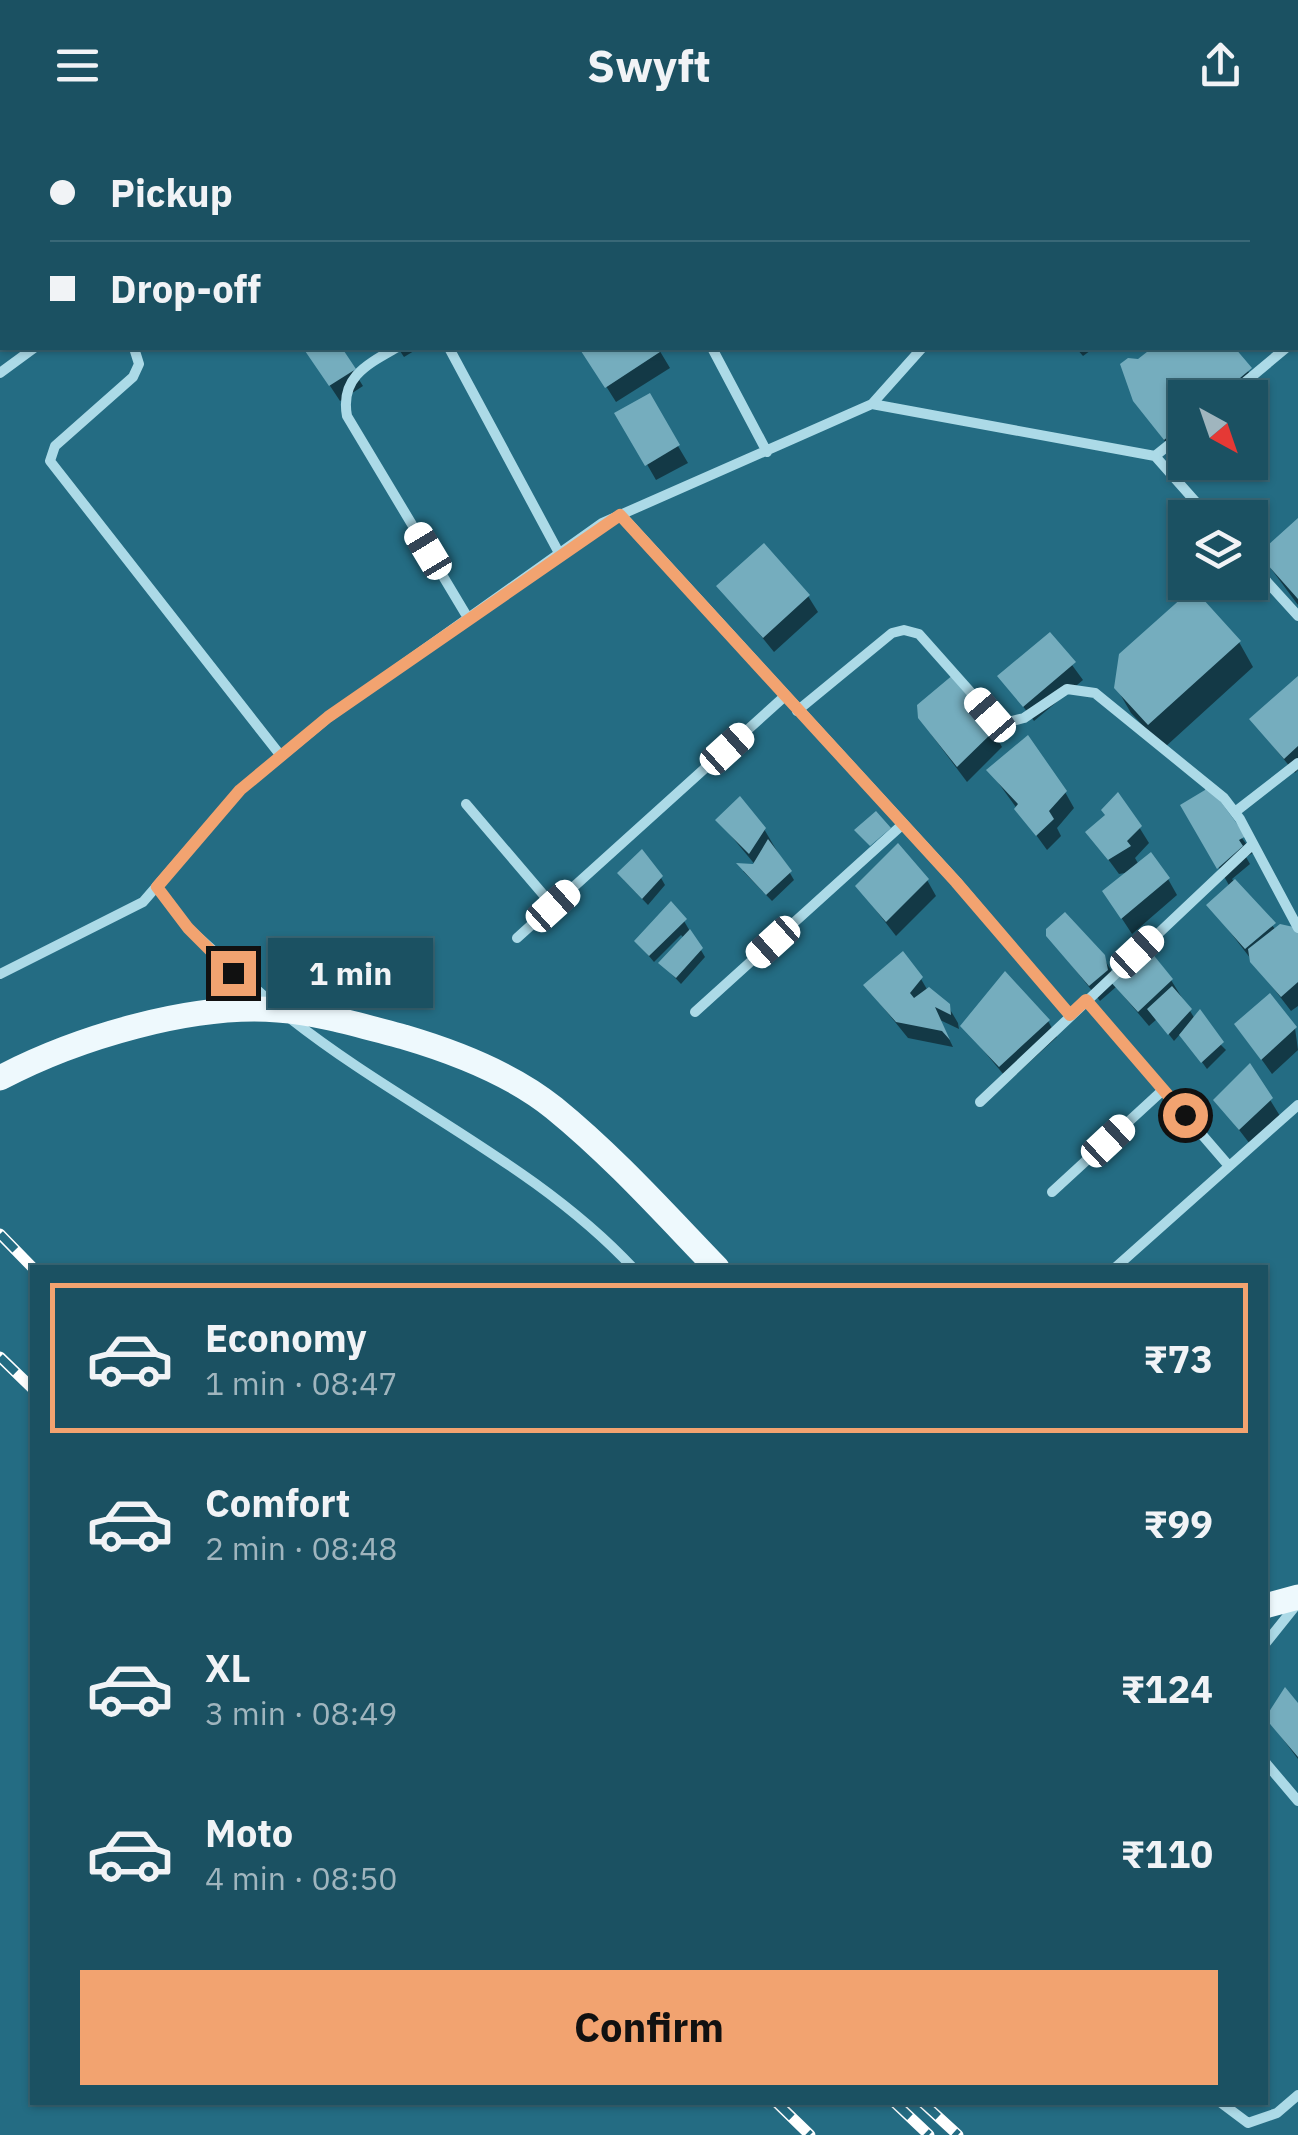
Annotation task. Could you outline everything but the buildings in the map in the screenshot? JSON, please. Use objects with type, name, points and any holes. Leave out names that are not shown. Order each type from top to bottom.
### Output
[{"type":"main road","points":[[0,1078],[104,1036],[185,1017],[274,1009],[326,1016],[444,1049],[552,1106],[628,1175],[713,1265]]},
{"type":"main road","points":[[1268,1605],[1298,1600]]},
{"type":"street","points":[[0,373],[31,350]]},
{"type":"street","points":[[135,350],[139,364],[133,378],[55,446],[50,462],[281,756]]},
{"type":"street","points":[[393,350],[352,378],[343,396],[347,416],[468,618]]},
{"type":"street","points":[[450,350],[560,553]]},
{"type":"street","points":[[713,350],[767,452]]},
{"type":"street","points":[[0,974],[110,923],[143,902],[240,790],[560,553],[620,515],[872,404],[908,357],[919,350]]},
{"type":"street","points":[[1248,380],[1284,350]]},
{"type":"street","points":[[872,404],[1156,456],[1194,500]]},
{"type":"street","points":[[1156,456],[1168,446]]},
{"type":"street","points":[[620,515],[903,824],[1070,1015]]},
{"type":"street","points":[[1268,582],[1298,616]]},
{"type":"street","points":[[797,710],[892,633],[904,630],[918,634],[990,715],[1004,723],[1024,718],[1067,690],[1095,693],[1201,775],[1235,812],[1298,928]]},
{"type":"street","points":[[518,938],[785,696]]},
{"type":"street","points":[[1235,812],[1298,762]]},
{"type":"street","points":[[466,804],[553,906]]},
{"type":"street","points":[[695,1012],[903,824]]},
{"type":"street","points":[[980,1102],[1254,844]]},
{"type":"street","points":[[157,887],[188,928],[233,973],[350,1065],[431,1114],[578,1218],[630,1265]]},
{"type":"street","points":[[1086,1000],[1229,1166]]},
{"type":"street","points":[[1052,1192],[1163,1090]]},
{"type":"street","points":[[1118,1265],[1298,1105]]},
{"type":"street","points":[[1268,1640],[1298,1600]]},
{"type":"street","points":[[1268,1766],[1298,1801]]},
{"type":"street","points":[[1224,2105],[1248,2123],[1277,2113],[1298,2095]]},
{"type":"railway","points":[[0,1234],[30,1265]]},
{"type":"railway","points":[[0,1357],[30,1386]]},
{"type":"railway","points":[[779,2105],[810,2135]]},
{"type":"railway","points":[[897,2105],[929,2135]]},
{"type":"railway","points":[[925,2105],[958,2135]]},
{"type":"route","points":[[233,973],[188,928],[157,887],[240,790],[328,717],[620,515],[956,882],[1070,1015],[1086,1000],[1185,1115]]}]
